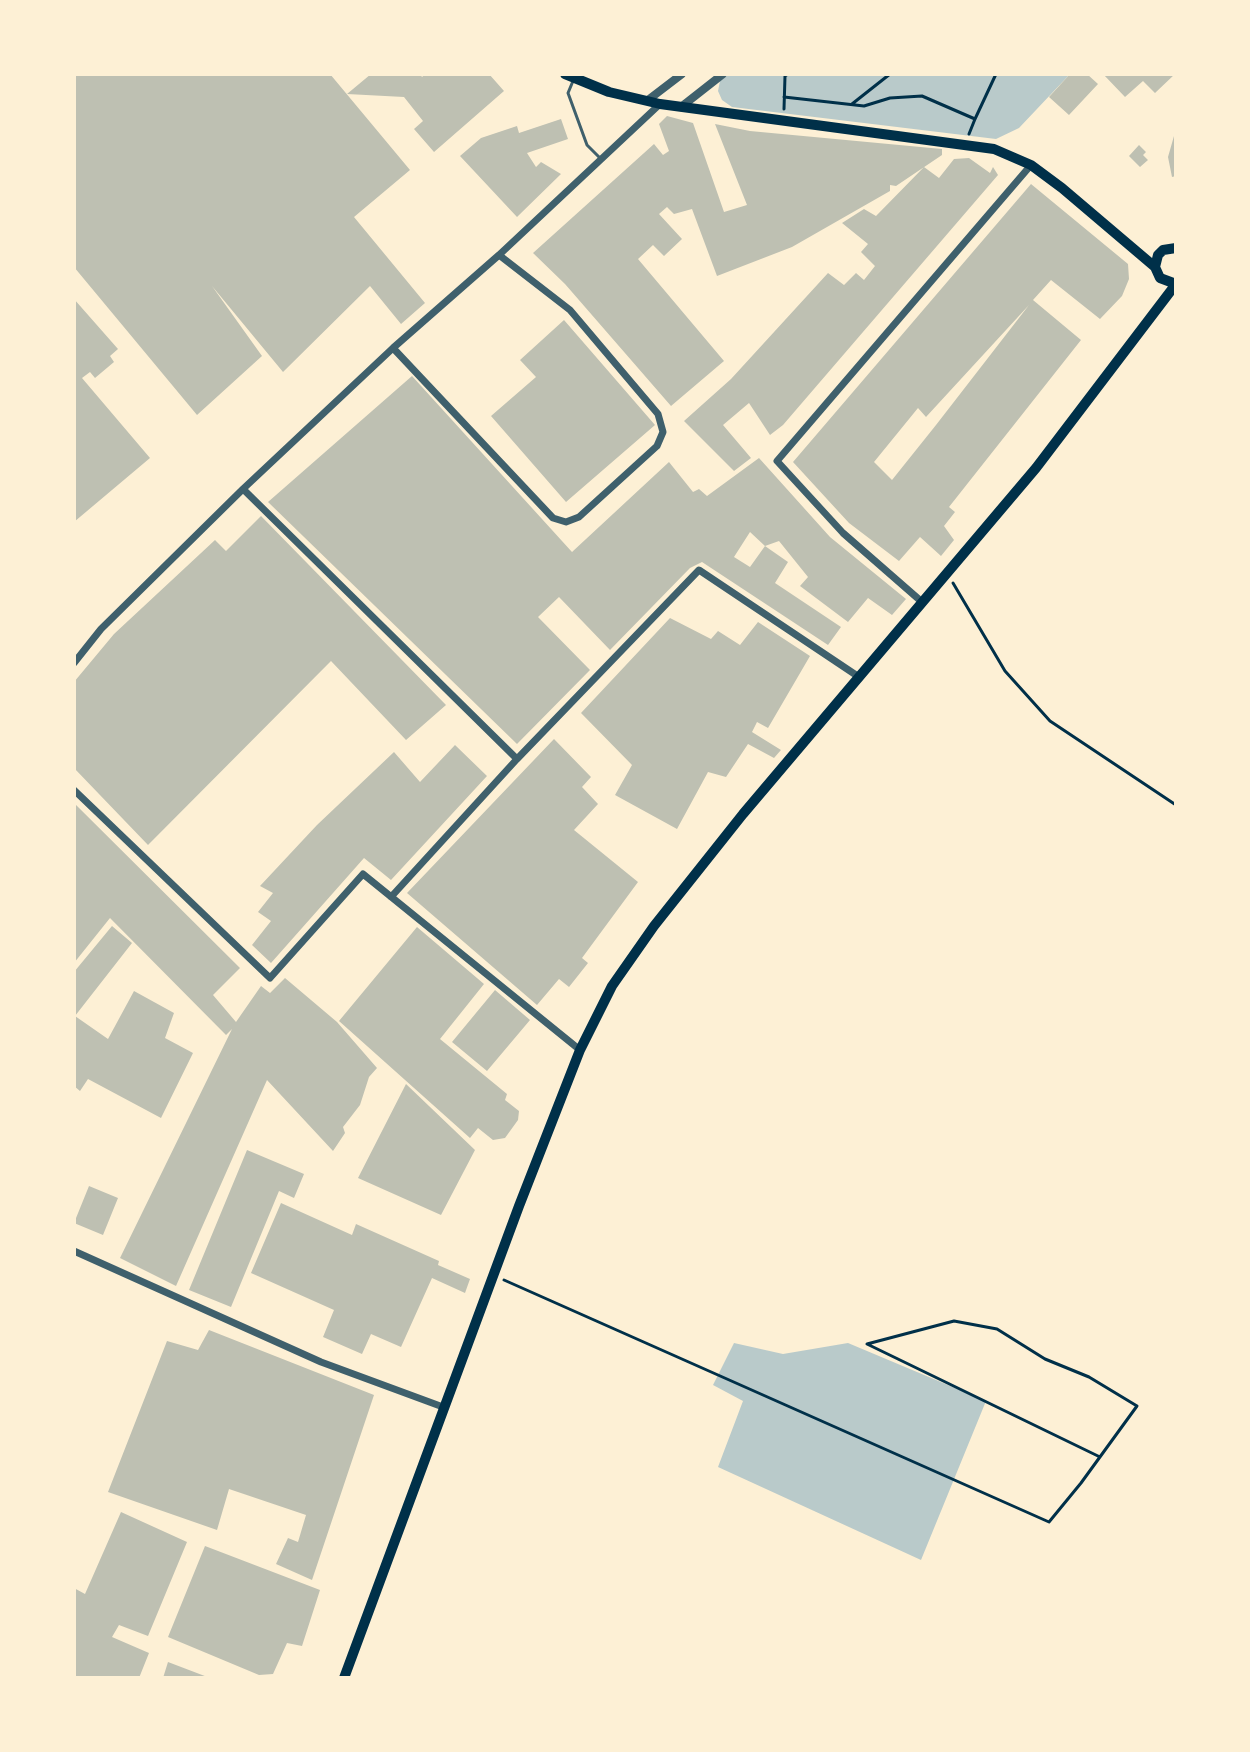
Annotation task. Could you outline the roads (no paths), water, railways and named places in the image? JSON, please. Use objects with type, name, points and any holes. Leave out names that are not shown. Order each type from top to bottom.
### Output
[{"type":"main road","points":[[344,1678],[443,1407],[580,1050],[612,986],[654,926],[743,814],[1036,468],[1176,284],[1160,278],[1155,267],[1031,165],[994,149],[660,104],[609,92],[570,76]]},
{"type":"main road","points":[[1155,267],[1163,250],[1176,248]]},
{"type":"street","points":[[648,100],[682,74]]},
{"type":"street","points":[[681,107],[723,74]]},
{"type":"street","points":[[74,663],[101,629],[243,489],[660,104]]},
{"type":"street","points":[[922,602],[843,533],[777,461],[1031,165]]},
{"type":"street","points":[[393,348],[553,518],[566,522],[579,517],[657,446],[663,432],[658,414],[570,310],[499,255]]},
{"type":"street","points":[[243,489],[517,759]]},
{"type":"street","points":[[391,897],[517,759],[699,570],[859,677]]},
{"type":"street","points":[[74,790],[270,978],[363,874],[580,1050]]},
{"type":"street","points":[[74,1251],[321,1362],[443,1407]]},
{"type":"lane","points":[[570,76],[568,93],[587,145],[601,159]]}]
